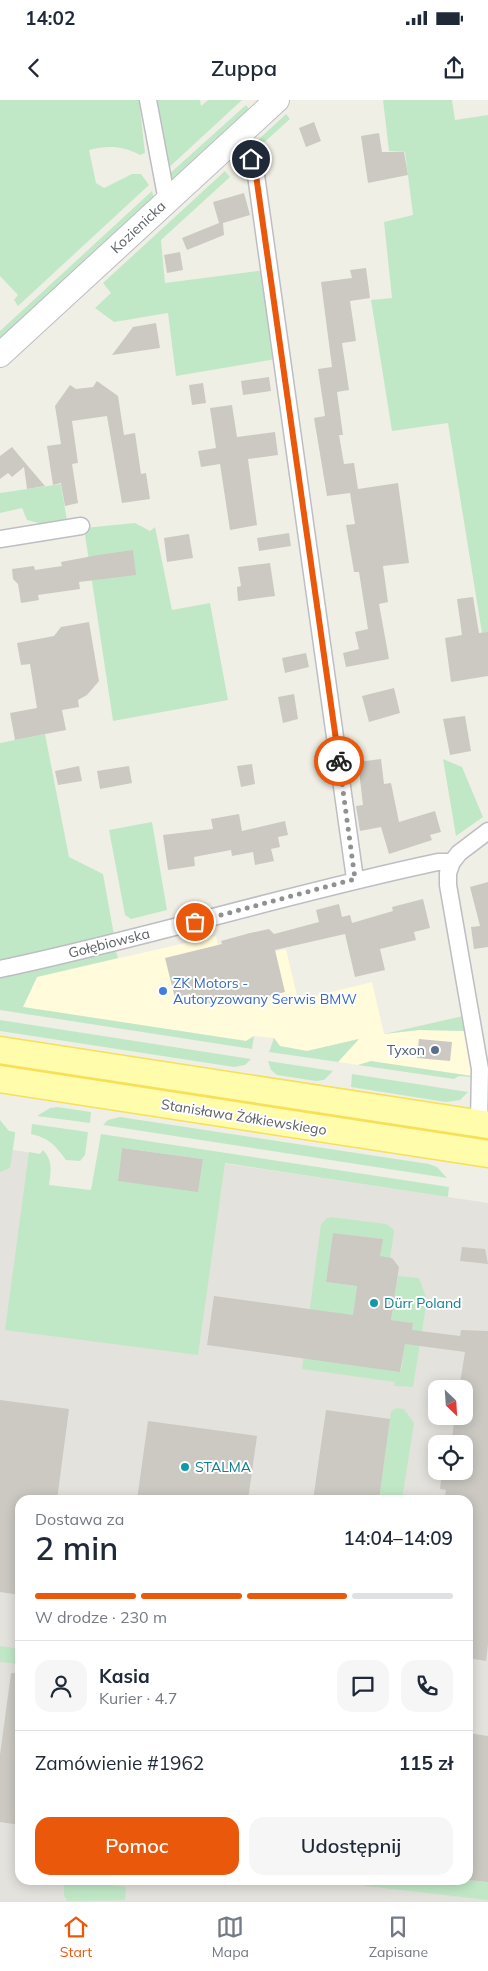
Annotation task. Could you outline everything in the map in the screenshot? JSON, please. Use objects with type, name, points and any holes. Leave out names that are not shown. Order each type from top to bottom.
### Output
[{"type":"main road","name":"Kozienicka","points":[[0,355],[277,100]]},
{"type":"main road","name":"Stanisława Żółkiewskiego","points":[[0,1050],[484,1124]]},
{"type":"main road","name":"Stanisława Żółkiewskiego","points":[[0,1079],[488,1154]]},
{"type":"street","points":[[148,100],[167,201]]},
{"type":"street","points":[[236,137],[255,168],[355,879]]},
{"type":"street","points":[[0,539],[81,526]]},
{"type":"street","points":[[484,1124],[480,1068],[448,885],[448,873],[452,862],[459,853],[488,831]]},
{"type":"street","name":"Gołębiowska","points":[[0,970],[230,914],[355,879],[438,862],[452,862]]},
{"type":"shaded area","name":"ZK Motors - Autoryzowany Serwis BMW","points":[[216,936],[222,963],[286,949],[298,1000],[372,982],[384,1034],[419,1030],[466,1031],[472,1076],[377,1062],[358,1065],[338,1062],[358,1039],[307,1051],[280,1046],[274,1038],[254,1036],[246,1041],[23,1007],[37,977]]},
{"type":"shaded area","points":[[0,1148],[40,1154],[34,1192],[115,1203],[122,1148],[488,1203],[488,1901],[0,1901]]},
{"type":"green space","points":[[0,100],[139,100],[145,153],[140,155],[115,147],[89,150],[96,183],[104,188],[132,174],[141,174],[149,185],[18,306],[14,300],[18,295],[0,276]]},
{"type":"green space","points":[[153,100],[200,100],[201,106],[208,100],[242,100],[164,172]]},
{"type":"green space","points":[[383,100],[452,100],[455,120],[488,115],[488,632],[482,633],[448,423],[392,431],[371,300],[392,298],[384,222],[413,215],[405,152],[389,151]]},
{"type":"green space","points":[[246,105],[250,110],[169,183],[167,176]]},
{"type":"green space","points":[[286,114],[290,119],[258,148],[258,158],[256,160],[257,141]]},
{"type":"green space","points":[[225,171],[230,177],[161,240],[165,283],[265,270],[276,359],[176,376],[168,313],[114,322],[95,308],[111,293],[103,283]]},
{"type":"green space","points":[[152,191],[154,198],[0,339],[0,331]]},
{"type":"green space","points":[[61,484],[67,521],[43,524],[27,520],[22,508],[0,513],[0,493]]},
{"type":"green space","points":[[135,523],[150,531],[155,527],[172,610],[210,603],[228,700],[113,721],[84,528]]},
{"type":"green space","points":[[45,734],[69,857],[103,874],[114,935],[0,961],[0,743]]},
{"type":"green space","points":[[443,759],[462,767],[483,817],[456,836]]},
{"type":"green space","points":[[152,822],[167,910],[131,919],[125,915],[109,830]]},
{"type":"green space","points":[[115,948],[118,958],[37,977],[23,1007],[246,1041],[254,1036],[252,1049],[0,1010],[0,975]]},
{"type":"green space","points":[[463,1016],[466,1031],[419,1030],[384,1034]]},
{"type":"green space","points":[[0,1020],[251,1059],[245,1065],[234,1067],[0,1031]]},
{"type":"green space","points":[[274,1038],[280,1046],[307,1051],[359,1039],[338,1062],[269,1052]]},
{"type":"green space","points":[[0,1061],[488,1136],[488,1143],[0,1069]]},
{"type":"green space","points":[[268,1061],[333,1071],[324,1080],[316,1081],[277,1075],[271,1070]]},
{"type":"green space","points":[[371,1061],[472,1077],[459,1076],[454,1079],[358,1065]]},
{"type":"green space","points":[[352,1074],[468,1092],[460,1100],[446,1102],[351,1087]]},
{"type":"green space","points":[[57,1107],[91,1112],[90,1123],[37,1116],[50,1108]]},
{"type":"green space","points":[[120,1117],[429,1164],[437,1167],[447,1178],[103,1125],[108,1120]]},
{"type":"green space","points":[[0,1120],[9,1131],[15,1132],[15,1135],[10,1168],[0,1172]]},
{"type":"green space","points":[[32,1124],[88,1132],[85,1155],[80,1161],[66,1160],[51,1143],[31,1134]]},
{"type":"green space","points":[[101,1134],[449,1187],[448,1197],[225,1163],[198,1355],[5,1330],[29,1152],[40,1154],[43,1150],[46,1154],[50,1166],[49,1185],[91,1190]],"holes":[[[122,1148],[203,1159],[198,1191],[118,1181]]]},
{"type":"green space","points":[[331,1217],[386,1224],[393,1229],[394,1233],[390,1258],[379,1262],[382,1239],[333,1233],[326,1282],[357,1286],[347,1364],[401,1371],[406,1335],[411,1335],[413,1323],[391,1320],[398,1276],[419,1278],[427,1300],[413,1387],[394,1386],[395,1382],[302,1369],[321,1224]]},
{"type":"green space","points":[[397,1408],[404,1409],[414,1423],[403,1495],[380,1495],[391,1411]]},
{"type":"green space","points":[[0,1646],[15,1648],[15,1664],[0,1662]]},
{"type":"green space","points":[[473,1880],[488,1882],[488,1900],[364,1885],[473,1885]]},
{"type":"green space","points":[[64,1885],[126,1887],[125,1900],[67,1901],[64,1895]]},
{"type":"building","points":[[314,122],[321,141],[306,147],[299,128]]},
{"type":"building","points":[[379,133],[382,152],[404,152],[408,175],[368,183],[361,136]]},
{"type":"building","points":[[244,193],[250,215],[223,223],[224,235],[187,250],[182,238],[219,223],[213,202]]},
{"type":"building","points":[[180,252],[183,270],[167,273],[164,255]]},
{"type":"building","points":[[366,268],[370,298],[350,301],[356,341],[342,343],[349,390],[337,392],[343,435],[339,435],[344,464],[354,463],[358,489],[398,483],[409,563],[383,566],[388,602],[379,604],[389,659],[346,667],[343,653],[359,649],[355,632],[368,629],[359,572],[354,572],[346,525],[355,524],[350,493],[327,496],[314,418],[325,416],[318,369],[332,367],[321,282],[352,278],[350,270]]},
{"type":"building","points":[[156,323],[160,348],[112,355],[133,327]]},
{"type":"building","points":[[269,377],[271,391],[243,395],[241,381]]},
{"type":"building","points":[[97,381],[118,396],[124,435],[135,433],[141,474],[146,473],[150,499],[122,503],[107,416],[72,421],[78,463],[72,464],[78,503],[65,506],[61,483],[53,485],[47,446],[61,444],[55,406],[70,385],[76,389],[93,387]]},
{"type":"building","points":[[203,383],[206,403],[192,405],[189,385]]},
{"type":"building","points":[[232,405],[237,437],[275,432],[278,455],[248,459],[257,525],[230,530],[220,464],[201,467],[198,451],[216,448],[210,408]]},
{"type":"building","points":[[12,447],[45,486],[27,489],[24,467],[12,477],[8,473],[0,479],[0,456]]},
{"type":"building","points":[[289,533],[291,546],[259,551],[257,538]]},
{"type":"building","points":[[189,534],[193,558],[167,562],[164,538]]},
{"type":"building","points":[[133,550],[136,575],[79,582],[80,589],[38,595],[39,600],[21,603],[18,584],[13,579],[12,569],[34,566],[35,570],[62,566],[61,562]]},
{"type":"building","points":[[270,563],[275,596],[238,601],[237,587],[241,586],[238,567]]},
{"type":"building","points":[[473,597],[479,633],[488,632],[488,676],[451,682],[445,638],[462,635],[457,599]]},
{"type":"building","points":[[89,622],[99,681],[87,695],[78,700],[79,707],[62,710],[66,730],[15,740],[10,713],[37,708],[30,664],[21,665],[17,643],[54,636],[61,627]]},
{"type":"building","points":[[306,653],[309,667],[285,673],[282,658]]},
{"type":"building","points":[[394,688],[400,713],[369,722],[362,696]]},
{"type":"building","points":[[294,694],[298,719],[283,723],[278,697]]},
{"type":"building","points":[[465,716],[471,751],[450,755],[443,719]]},
{"type":"building","points":[[381,759],[384,784],[391,783],[399,822],[435,811],[441,832],[430,835],[432,840],[389,854],[381,827],[360,831],[356,806],[363,805],[358,762]]},
{"type":"building","points":[[252,764],[255,784],[241,787],[237,766]]},
{"type":"building","points":[[79,766],[82,781],[58,785],[55,771]]},
{"type":"building","points":[[129,766],[132,783],[100,789],[97,771]]},
{"type":"building","points":[[239,814],[242,831],[285,821],[288,835],[278,837],[280,847],[271,849],[274,861],[255,865],[253,852],[232,856],[231,850],[194,857],[195,866],[168,870],[163,835],[213,829],[211,819]]},
{"type":"building","points":[[488,882],[488,947],[474,949],[471,927],[480,926],[470,887]]},
{"type":"building","points":[[423,899],[430,928],[414,932],[416,940],[380,949],[385,970],[355,977],[345,934],[275,950],[285,992],[225,1006],[223,1000],[207,1004],[205,997],[191,1000],[190,994],[175,998],[165,958],[222,944],[221,941],[250,933],[269,929],[274,934],[319,922],[316,910],[339,904],[342,917],[350,915],[352,923],[393,911],[392,907]]},
{"type":"building","points":[[419,1039],[452,1042],[450,1061],[417,1058]]},
{"type":"building","points":[[122,1148],[203,1159],[198,1192],[118,1181]]},
{"type":"building","points":[[333,1233],[383,1239],[380,1256],[392,1258],[399,1267],[391,1320],[413,1323],[412,1330],[460,1336],[461,1330],[488,1331],[488,1644],[486,1661],[473,1659],[473,1495],[445,1495],[446,1490],[440,1489],[441,1480],[473,1480],[473,1435],[452,1435],[454,1425],[473,1425],[473,1380],[460,1380],[465,1352],[405,1344],[400,1372],[207,1345],[214,1296],[353,1315],[357,1286],[326,1282]]},
{"type":"building","points":[[462,1247],[485,1249],[488,1264],[460,1261]]},
{"type":"building","points":[[0,1400],[69,1409],[58,1495],[15,1495],[15,1594],[0,1592]]},
{"type":"building","points":[[326,1410],[390,1419],[380,1495],[314,1495]]},
{"type":"building","name":"STALMA","points":[[148,1421],[257,1436],[249,1495],[138,1495]]},
{"type":"building","points":[[11,1673],[15,1673],[15,1824],[0,1822],[0,1755]]},
{"type":"building","points":[[473,1734],[488,1736],[488,1882],[473,1880]]},
{"type":"way so far","points":[[195,922],[355,879],[339,761]]},
{"type":"place","name":"ZK Motors - Autoryzowany Serwis BMW","points":[[163,991]]},
{"type":"place","name":"Tyxon","points":[[435,1050]]},
{"type":"place","name":"Dürr Poland","points":[[374,1303]]},
{"type":"place","name":"STALMA","points":[[185,1467]]},
{"type":"route","points":[[251,159],[255,168],[339,761]]}]
